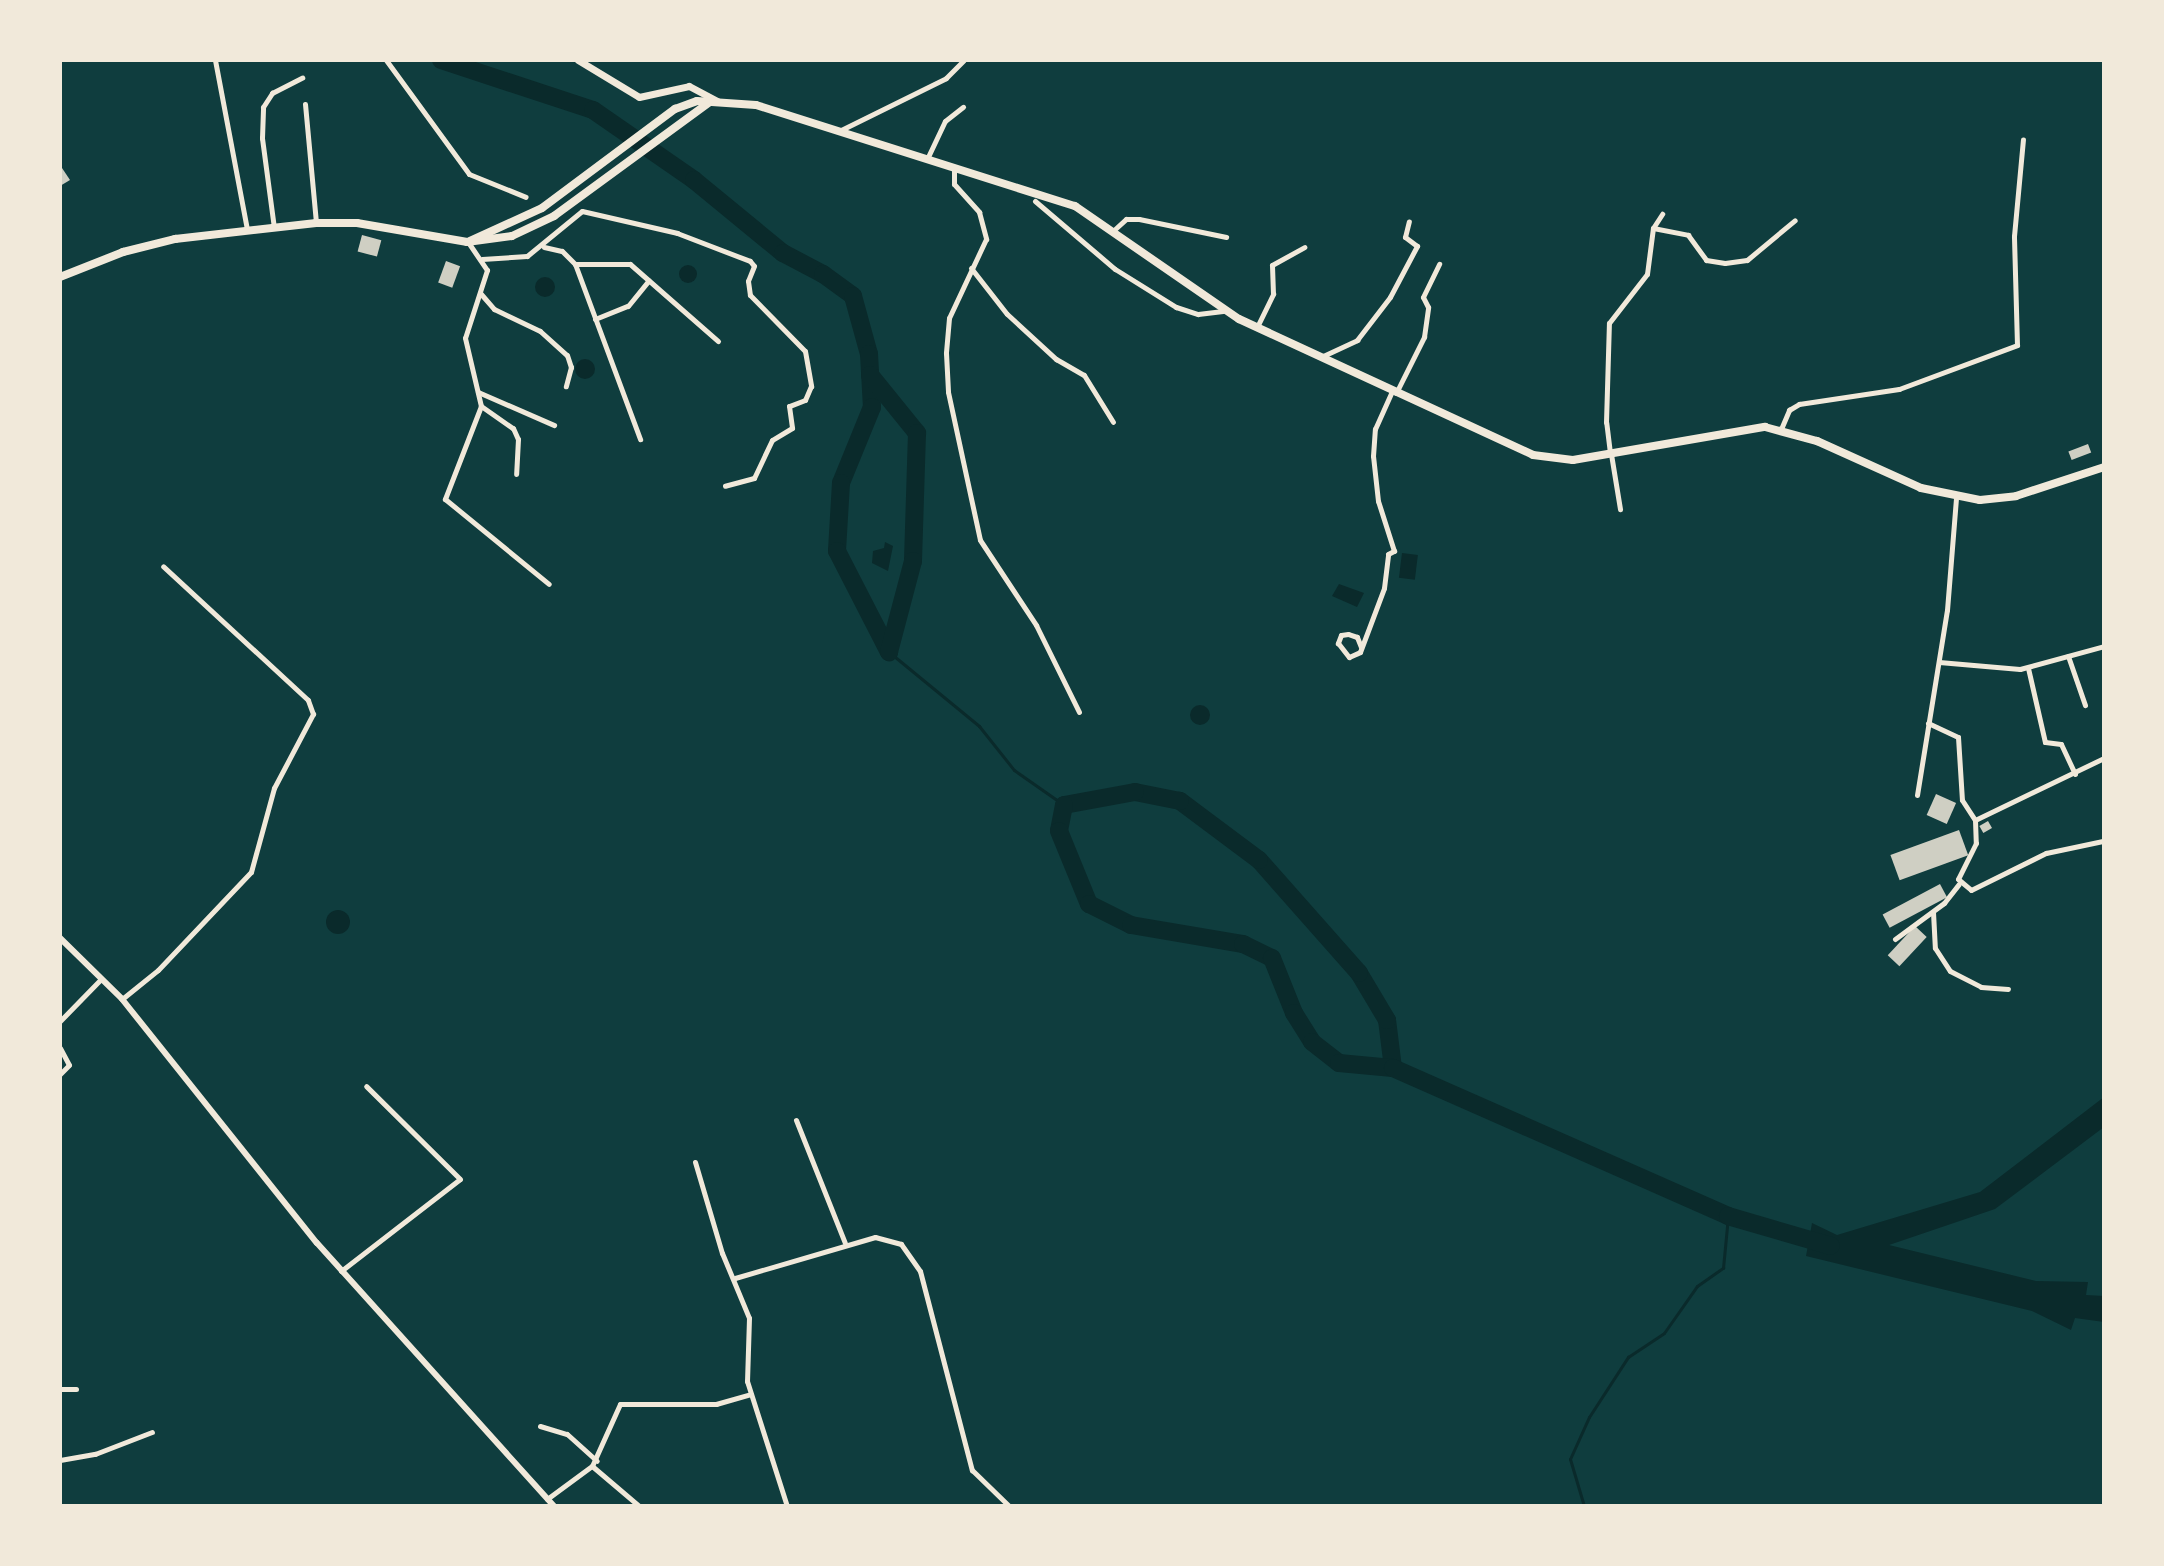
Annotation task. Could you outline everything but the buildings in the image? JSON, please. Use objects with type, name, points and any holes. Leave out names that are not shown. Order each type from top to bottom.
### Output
[{"type":"highway","points":[[485,238],[526,219],[663,116],[713,102],[756,105],[954,169],[1057,198],[1115,229],[1223,311],[1318,358],[1533,455],[1573,460],[1727,430],[1781,429],[1921,488],[1956,497],[2016,496],[2104,467]]},
{"type":"highway","points":[[60,277],[151,244],[316,223],[357,223],[468,242],[520,233],[554,216],[699,105]]},
{"type":"main road","points":[[578,60],[639,97],[689,86],[713,102]]},
{"type":"street","points":[[215,60],[247,230]]},
{"type":"street","points":[[386,60],[469,174],[526,197]]},
{"type":"street","points":[[840,131],[946,78],[964,60]]},
{"type":"street","points":[[274,229],[262,138],[263,107],[272,93],[302,78]]},
{"type":"street","points":[[305,104],[316,223]]},
{"type":"street","points":[[927,160],[945,121],[963,107]]},
{"type":"street","points":[[1781,429],[1789,410],[1799,404],[1899,389],[2017,345],[2014,236],[2023,139]]},
{"type":"street","points":[[954,169],[954,184],[979,212],[985,230],[983,248],[949,318],[946,366],[980,540],[1036,625],[1079,712]]},
{"type":"street","points":[[1035,201],[1115,269],[1176,307],[1198,314],[1223,311]]},
{"type":"street","points":[[482,259],[514,260],[543,246],[568,218],[586,212],[677,233],[737,253],[753,264],[750,295],[805,351],[811,386],[805,400],[789,406],[792,428],[772,440],[754,478],[725,486]]},
{"type":"street","points":[[1620,509],[1611,454],[1607,336],[1609,323],[1647,274],[1653,228],[1662,214]]},
{"type":"street","points":[[1115,229],[1126,219],[1139,219],[1226,237]]},
{"type":"street","points":[[1653,228],[1688,235],[1706,260],[1725,263],[1747,260],[1795,220]]},
{"type":"street","points":[[1318,358],[1345,350],[1370,328],[1417,246],[1405,237],[1409,221]]},
{"type":"street","points":[[468,242],[487,270],[465,332],[481,406],[445,499],[549,584]]},
{"type":"street","points":[[543,246],[562,251],[575,264],[640,439]]},
{"type":"street","points":[[1257,328],[1275,286],[1272,265],[1304,247]]},
{"type":"street","points":[[575,264],[630,264],[718,341]]},
{"type":"street","points":[[1361,647],[1357,637],[1344,634],[1339,638],[1339,649],[1349,657],[1361,647],[1384,588],[1388,554],[1394,551],[1378,501],[1373,456],[1375,429],[1424,337],[1428,307],[1423,297],[1439,264]]},
{"type":"street","points":[[971,268],[1007,314],[1056,359],[1084,375],[1113,422]]},
{"type":"street","points":[[595,319],[628,306],[649,280]]},
{"type":"street","points":[[481,294],[494,309],[540,331],[567,355],[571,367],[566,386]]},
{"type":"street","points":[[477,391],[554,425]]},
{"type":"street","points":[[481,406],[513,428],[518,439],[516,474]]},
{"type":"street","points":[[1917,795],[1947,610],[1956,497]]},
{"type":"street","points":[[122,999],[158,970],[251,872],[274,788],[313,714],[308,700],[163,566]]},
{"type":"street","points":[[1939,662],[2028,668],[2104,646]]},
{"type":"street","points":[[2068,656],[2085,705]]},
{"type":"street","points":[[2028,668],[2045,742],[2061,744],[2075,774]]},
{"type":"street","points":[[1895,939],[1933,912],[1959,884],[1976,843],[1975,820],[1962,800],[1958,737],[1928,723]]},
{"type":"street","points":[[1975,820],[2104,758]]},
{"type":"street","points":[[1959,884],[1980,888],[2037,857],[2103,841]]},
{"type":"street","points":[[1933,912],[1935,948],[1950,971],[1981,987],[2008,989]]},
{"type":"street","points":[[60,938],[122,999],[341,1271],[554,1506]]},
{"type":"street","points":[[60,1021],[101,979]]},
{"type":"street","points":[[60,1048],[69,1065],[60,1074]]},
{"type":"street","points":[[341,1271],[460,1179],[366,1086]]},
{"type":"street","points":[[796,1120],[845,1243]]},
{"type":"street","points":[[695,1162],[722,1253],[735,1278],[750,1324],[746,1373],[787,1506]]},
{"type":"street","points":[[735,1278],[845,1243],[883,1235],[907,1249],[920,1271],[972,1470],[1009,1506]]},
{"type":"street","points":[[60,1389],[76,1389]]},
{"type":"street","points":[[547,1499],[594,1463],[620,1404],[705,1405],[751,1394]]},
{"type":"street","points":[[540,1426],[567,1434],[639,1506]]},
{"type":"street","points":[[60,1460],[95,1454],[152,1432]]},
{"type":"water","points":[[688,265],[697,274],[688,283],[679,274]]},
{"type":"water","points":[[541,277],[549,277],[555,287],[549,297],[541,297],[535,291],[535,283]]},
{"type":"water","points":[[585,359],[592,362],[595,369],[592,376],[585,379],[578,376],[575,369],[578,362]]},
{"type":"water","points":[[885,542],[893,546],[888,571],[872,563],[873,551],[884,548]]},
{"type":"water","points":[[1402,553],[1418,555],[1415,580],[1399,578]]},
{"type":"water","points":[[1339,584],[1364,593],[1357,607],[1332,596]]},
{"type":"water","points":[[1200,705],[1207,708],[1210,715],[1207,722],[1200,725],[1193,722],[1190,715],[1193,708]]},
{"type":"water","points":[[338,910],[347,913],[350,922],[347,931],[338,934],[329,931],[326,922],[329,913]]},
{"type":"water","points":[[2104,1097],[2104,1127],[1995,1209],[1889,1245],[2036,1281],[2088,1282],[2086,1295],[2104,1296],[2104,1322],[2075,1318],[2071,1330],[2032,1311],[1806,1256],[1812,1223],[1837,1235],[1980,1192]]},
{"type":"waterway","points":[[441,60],[593,110],[694,180],[783,253],[823,274],[853,296],[869,354],[872,407],[841,483],[837,551],[889,652]]},
{"type":"waterway","points":[[870,375],[917,433],[913,561],[889,652]]},
{"type":"waterway","points":[[889,652],[979,726],[1014,770],[1064,805]]},
{"type":"waterway","points":[[1393,1068],[1387,1020],[1359,973],[1259,860],[1180,801],[1135,792],[1064,805],[1059,831],[1089,904],[1131,925],[1243,944],[1272,958],[1294,1013],[1312,1042],[1339,1063],[1393,1068],[1728,1216],[1831,1246]]},
{"type":"waterway","points":[[1584,1506],[1570,1459],[1589,1417],[1628,1357],[1664,1333],[1697,1286],[1723,1268],[1728,1216]]}]
